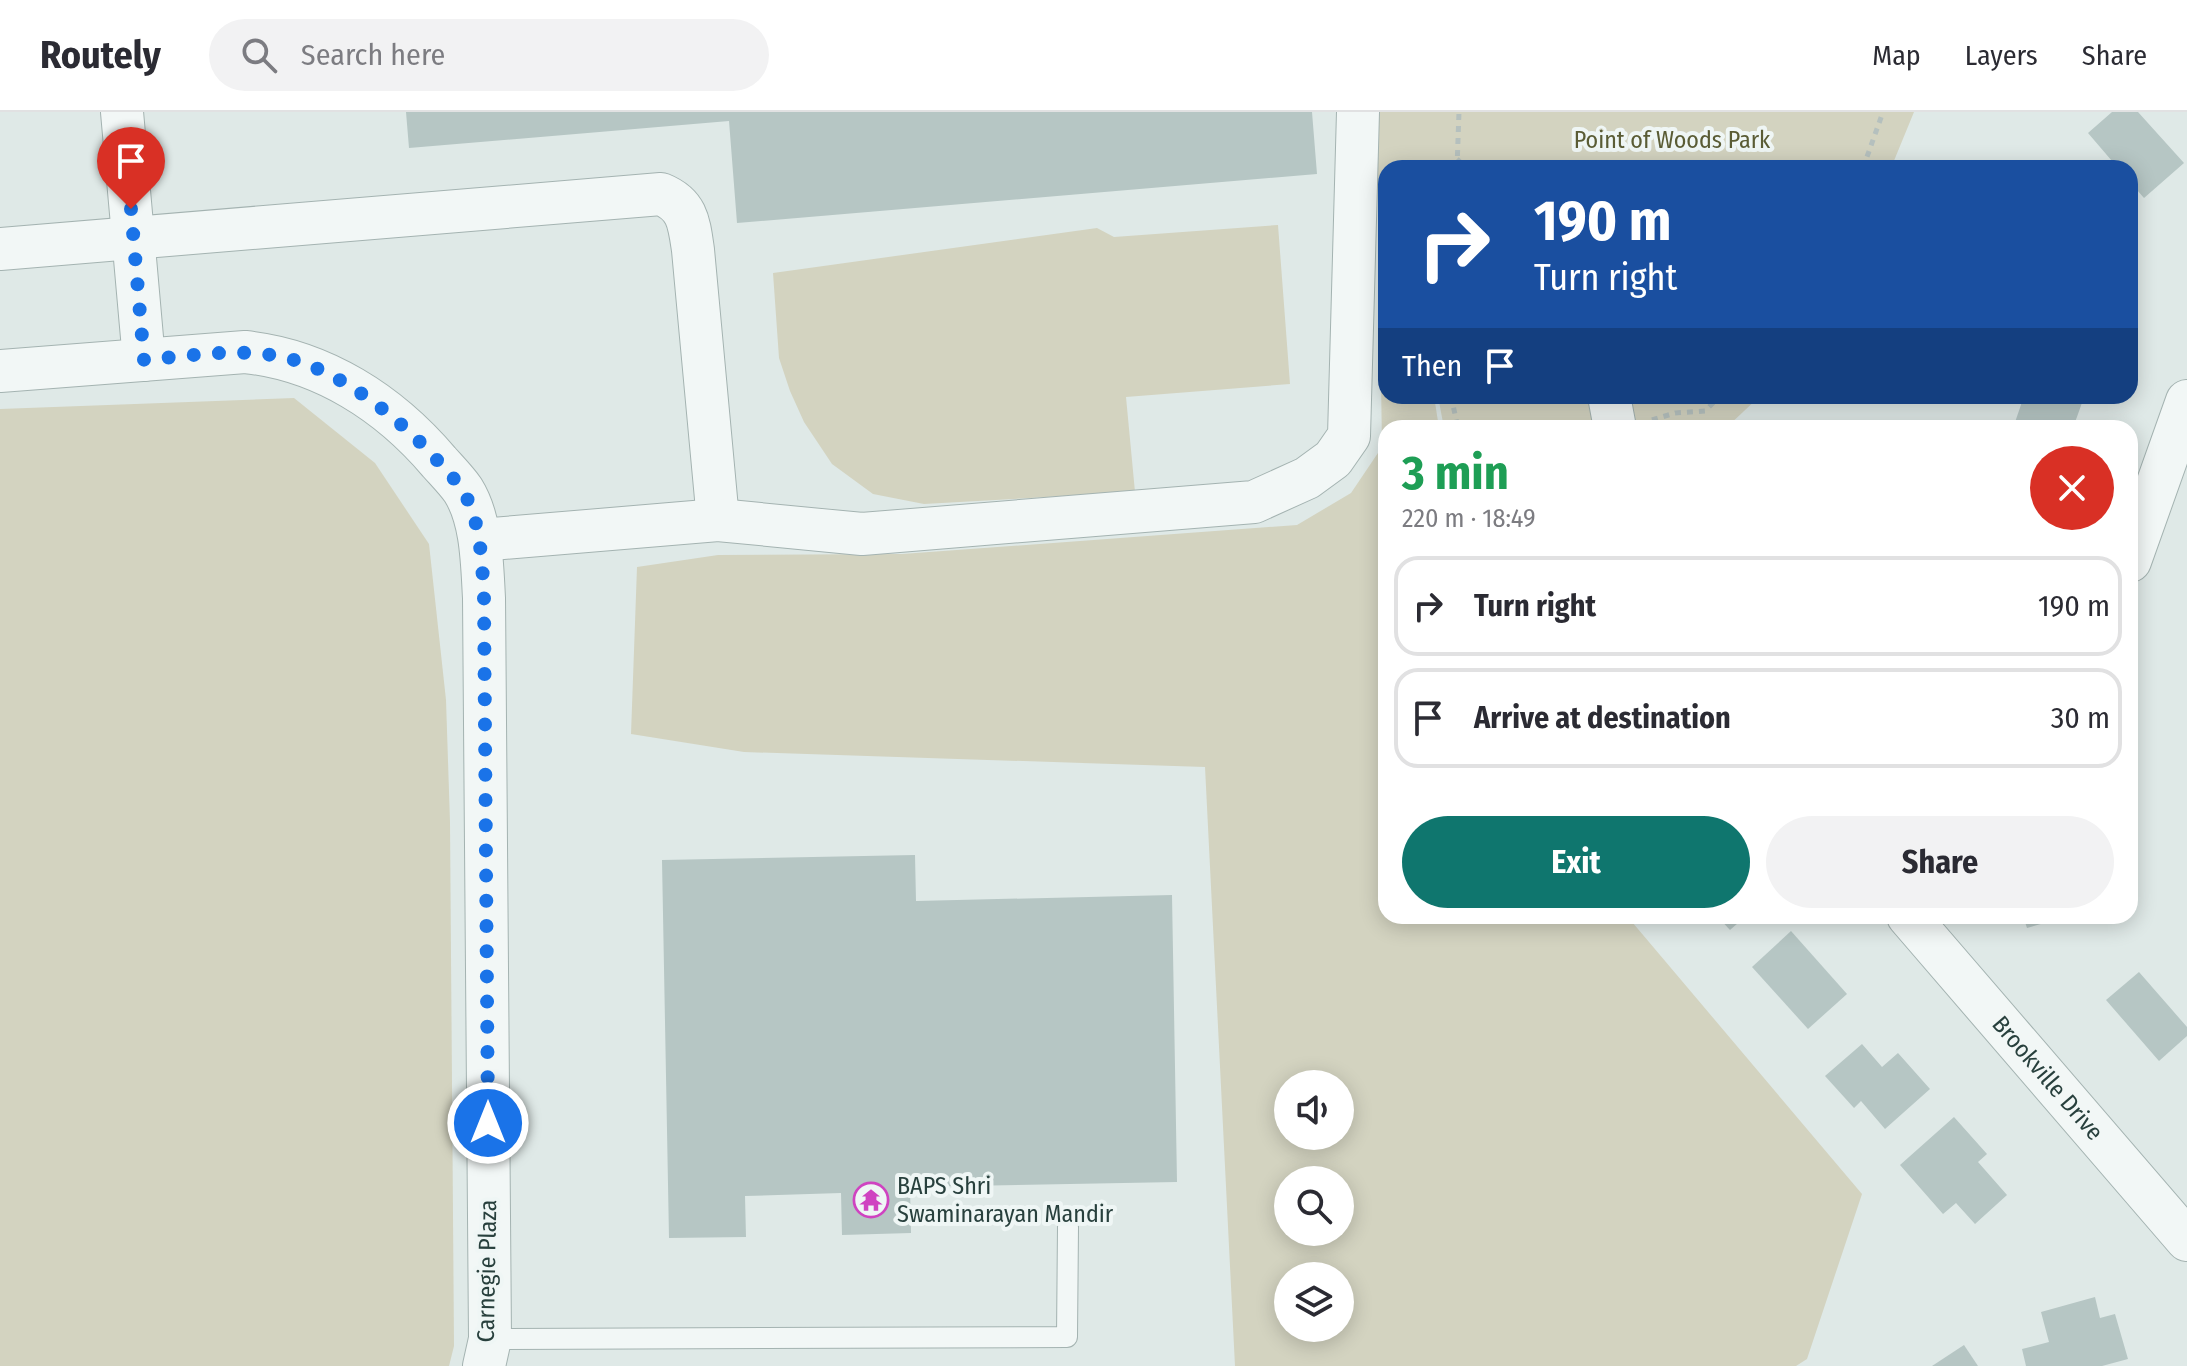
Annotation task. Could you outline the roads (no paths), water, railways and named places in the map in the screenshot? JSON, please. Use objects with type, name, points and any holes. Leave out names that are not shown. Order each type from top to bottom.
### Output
[{"type":"street","points":[[122,112],[144,360]]},
{"type":"street","points":[[480,540],[718,520],[862,534],[1254,502],[1307,478],[1333,459],[1349,436],[1358,112]]},
{"type":"street","points":[[0,249],[661,194],[676,200],[688,218],[718,520]]},
{"type":"street","name":"Carnegie Plaza","points":[[0,371],[245,352],[277,355],[328,374],[378,404],[423,443],[464,491],[480,540],[484,598],[487,1353]]},
{"type":"street","points":[[2138,548],[2173,491],[2187,401]]},
{"type":"street","name":"Brookville Drive","points":[[1915,924],[2187,1240]]},
{"type":"lane","points":[[487,1353],[1067,1337],[1068,1227]]},
{"type":"place","name":"BAPS Shri Swaminarayan Mandir","points":[[871,1200]]},
{"type":"park label","name":"Point of Woods Park","points":[[1672,140]]}]
